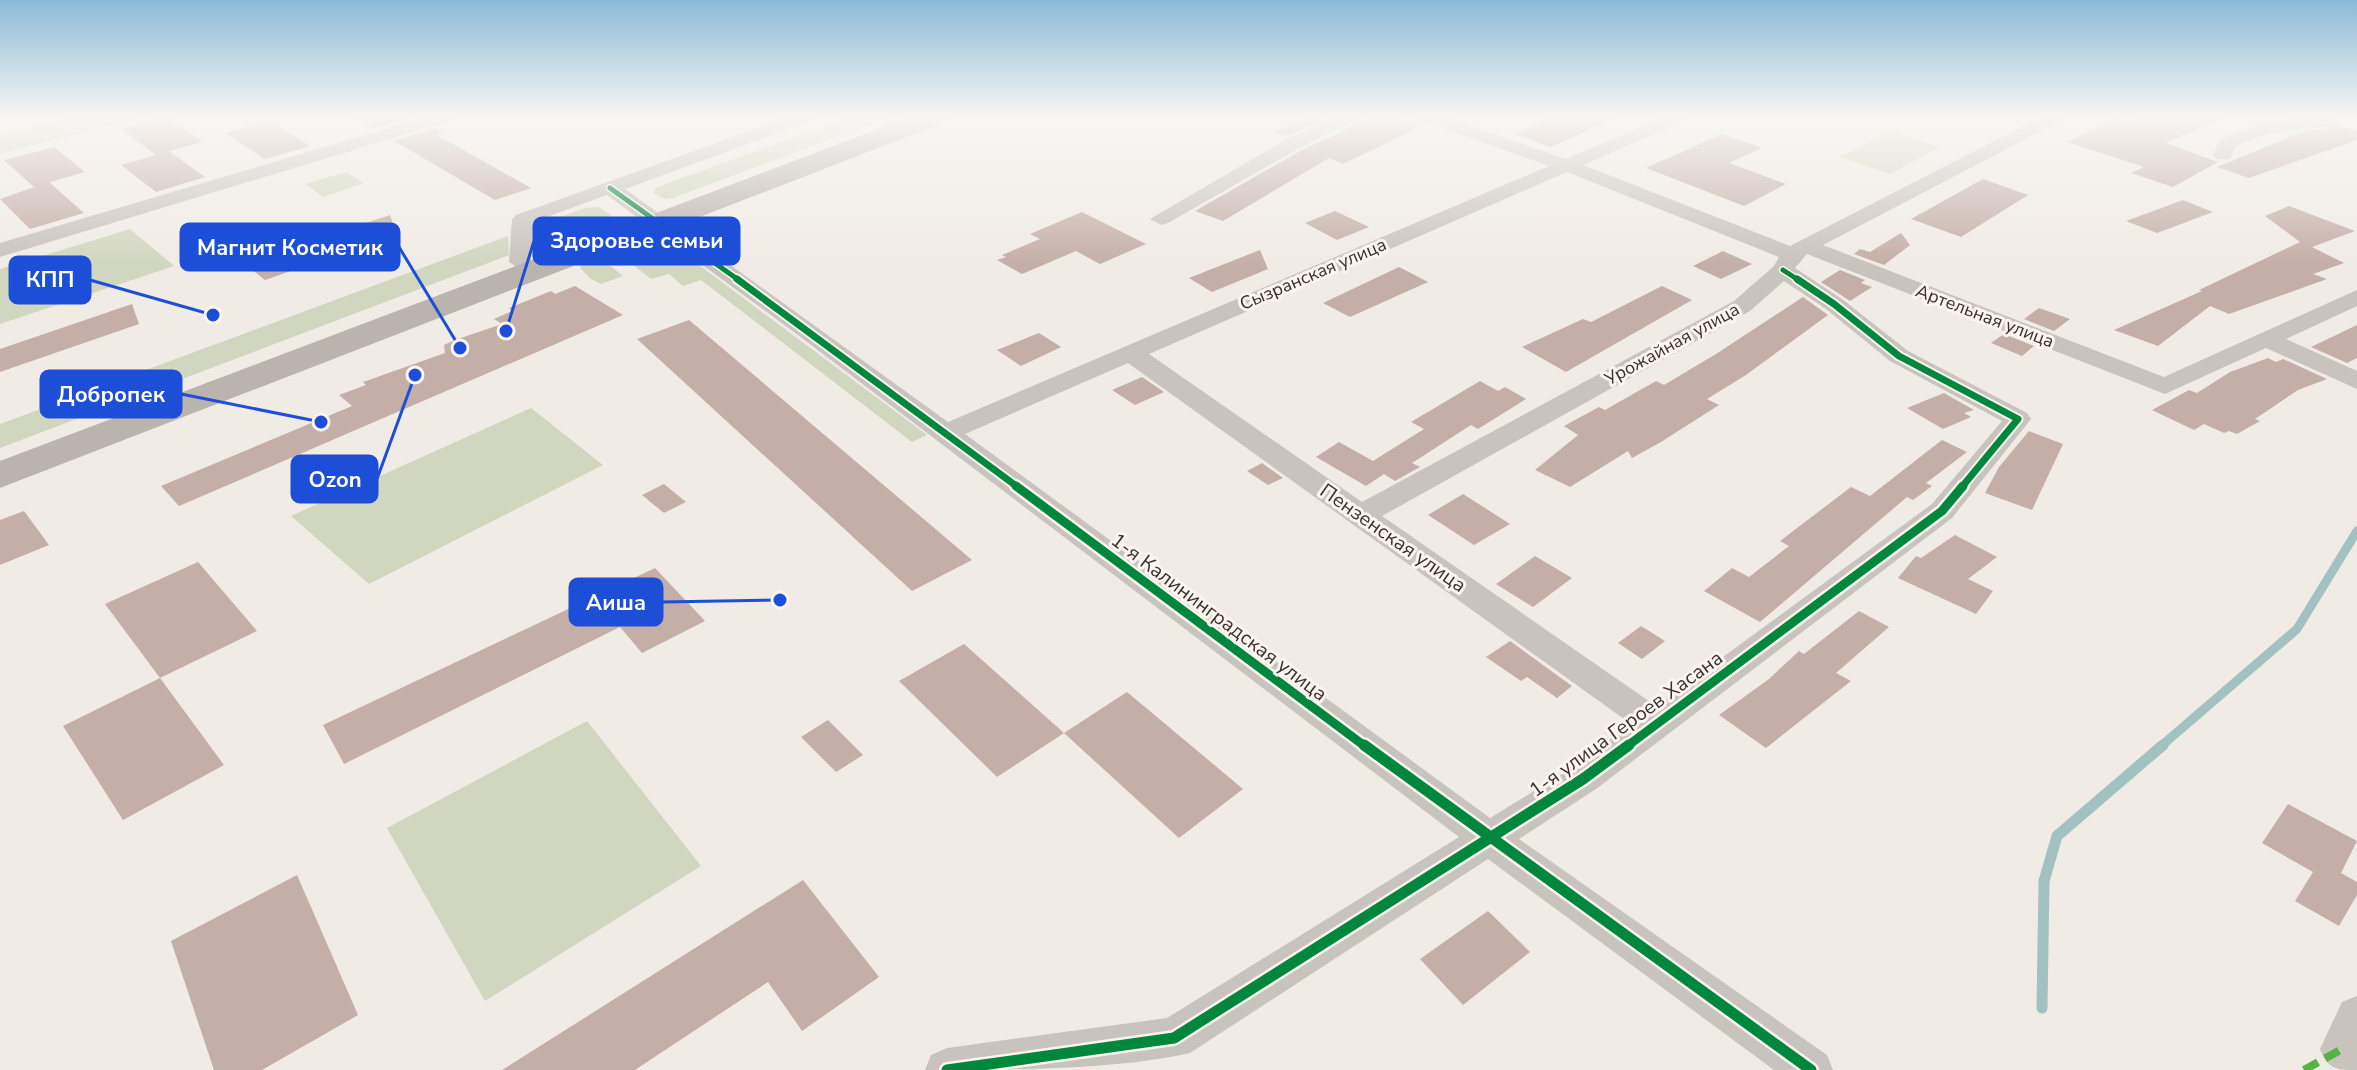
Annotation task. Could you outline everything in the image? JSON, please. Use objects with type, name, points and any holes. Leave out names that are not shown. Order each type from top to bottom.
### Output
[{"type":"main road","points":[[0,475],[784,166]]},
{"type":"main road","points":[[0,461],[520,262],[654,219],[799,166]]},
{"type":"street","points":[[0,250],[280,166]]},
{"type":"street","points":[[520,262],[523,219],[670,166]]},
{"type":"street","points":[[1161,219],[1254,166]]},
{"type":"street","name":"Артельная улица","points":[[1568,166],[1793,257],[2165,386],[2266,339]]},
{"type":"street","name":"Сызранская улица","points":[[945,433],[1568,166]]},
{"type":"street","name":"Урожайная улица","points":[[1361,515],[1742,306],[1793,257],[1963,166]]},
{"type":"street","name":"1-я Калининградская улица","points":[[610,188],[1490,839],[1811,1070]]},
{"type":"street","name":"1-я улица Героев Хасана","points":[[947,1070],[1174,1038],[1583,779],[1942,511],[2018,419],[1899,356],[1834,304],[1793,257]]},
{"type":"street","points":[[2266,339],[2357,297]]},
{"type":"street","points":[[2266,339],[2357,381]]},
{"type":"street","name":"Пензенская улица","points":[[1129,352],[1657,724]]},
{"type":"green space","points":[[715,166],[759,166],[673,198],[665,199],[653,193],[656,188]]},
{"type":"green space","points":[[1866,166],[1905,166],[1890,174]]},
{"type":"green space","points":[[346,172],[364,183],[323,197],[305,184]]},
{"type":"green space","points":[[599,207],[611,215],[607,221],[538,246],[535,226],[585,208]]},
{"type":"green space","points":[[130,229],[174,266],[0,324],[0,269]]},
{"type":"green space","points":[[508,236],[509,255],[0,448],[0,424]]},
{"type":"green space","points":[[647,236],[667,241],[927,435],[912,442],[701,280],[683,286],[669,274],[651,279],[613,249]]},
{"type":"green space","points":[[597,255],[623,276],[601,284],[591,279],[580,268],[583,261]]},
{"type":"green space","points":[[531,408],[603,465],[369,584],[291,516]]},
{"type":"green space","points":[[587,721],[701,866],[485,1001],[387,828]]},
{"type":"building","points":[[11,166],[77,166],[85,172],[49,182],[84,213],[30,229],[0,199],[34,187]]},
{"type":"building","points":[[122,166],[190,166],[205,177],[156,192]]},
{"type":"building","points":[[437,166],[492,166],[531,188],[495,200]]},
{"type":"building","points":[[1274,166],[1316,166],[1223,221],[1195,211]]},
{"type":"building","points":[[1737,166],[1786,184],[1744,206],[1646,168]]},
{"type":"building","points":[[2141,166],[2211,166],[2173,187],[2131,173],[2144,167]]},
{"type":"building","points":[[2220,166],[2283,166],[2249,178],[2217,167]]},
{"type":"building","points":[[1983,179],[2028,195],[1961,237],[1911,219]]},
{"type":"building","points":[[2183,200],[2213,212],[2157,233],[2126,221]]},
{"type":"building","points":[[2289,206],[2355,231],[2312,247],[2344,263],[2313,274],[2327,279],[2229,314],[2210,306],[2158,346],[2114,330],[2300,242],[2265,216]]},
{"type":"building","points":[[1335,211],[1369,227],[1337,240],[1305,223]]},
{"type":"building","points":[[1082,212],[1146,244],[1100,264],[1076,251],[1022,274],[997,260],[1040,239],[1030,234]]},
{"type":"building","points":[[390,215],[397,234],[265,280],[208,235],[245,223],[249,227],[256,225],[288,249]]},
{"type":"building","points":[[1901,233],[1910,245],[1884,265],[1854,254],[1860,249],[1870,252]]},
{"type":"building","points":[[1260,250],[1268,269],[1212,292],[1189,278]]},
{"type":"building","points":[[1723,251],[1752,264],[1721,279],[1693,266]]},
{"type":"building","points":[[1399,267],[1428,282],[1350,317],[1323,303]]},
{"type":"building","points":[[1840,270],[1865,280],[1861,283],[1872,287],[1850,301],[1821,282]]},
{"type":"building","points":[[575,286],[623,315],[179,506],[161,486],[352,406],[339,395],[366,385],[363,382],[445,353],[444,345],[455,340],[502,324],[494,319],[512,311],[509,308],[551,291],[555,294]]},
{"type":"building","points":[[1662,286],[1692,300],[1566,372],[1522,347],[1583,319],[1591,322]]},
{"type":"building","points":[[1803,297],[1828,315],[1746,375],[1707,399],[1719,405],[1632,458],[1628,451],[1570,487],[1535,470],[1578,435],[1564,426],[1599,407],[1605,410],[1656,381],[1664,385]]},
{"type":"building","points":[[132,304],[139,324],[0,372],[0,349]]},
{"type":"building","points":[[2039,308],[2070,319],[2054,331],[2024,319]]},
{"type":"building","points":[[689,320],[972,560],[912,591],[637,339]]},
{"type":"building","points":[[2357,325],[2357,358],[2347,363],[2311,347]]},
{"type":"building","points":[[1039,333],[1061,347],[1021,366],[997,350]]},
{"type":"building","points":[[2004,334],[2034,346],[2022,356],[1991,343]]},
{"type":"building","points":[[2268,358],[2276,362],[2283,359],[2327,379],[2298,390],[2255,419],[2260,421],[2237,434],[2224,433],[2204,424],[2194,430],[2152,410],[2189,390],[2197,393],[2230,372]]},
{"type":"building","points":[[1142,377],[1164,392],[1135,405],[1112,390]]},
{"type":"building","points":[[1480,381],[1498,391],[1505,387],[1526,399],[1478,429],[1471,425],[1412,463],[1420,467],[1395,481],[1384,474],[1366,486],[1316,457],[1339,442],[1373,461],[1424,429],[1411,422]]},
{"type":"building","points":[[1944,393],[1974,410],[1964,413],[1971,417],[1943,429],[1907,408]]},
{"type":"building","points":[[2029,431],[2063,444],[2032,510],[1985,493],[1999,467]]},
{"type":"building","points":[[1942,440],[1967,452],[1926,483],[1932,486],[1913,500],[1907,497],[1760,622],[1704,591],[1732,568],[1749,577],[1789,546],[1780,541],[1851,487],[1870,496]]},
{"type":"building","points":[[1262,463],[1283,478],[1268,485],[1247,471]]},
{"type":"building","points":[[664,484],[686,502],[664,513],[642,495]]},
{"type":"building","points":[[1463,494],[1510,524],[1474,545],[1428,515]]},
{"type":"building","points":[[24,511],[49,545],[0,565],[0,520]]},
{"type":"building","points":[[1955,535],[1997,557],[1968,579],[1993,591],[1976,614],[1898,578],[1916,556],[1921,558]]},
{"type":"building","points":[[1535,556],[1572,578],[1533,607],[1496,584]]},
{"type":"building","points":[[198,562],[257,631],[160,678],[105,604]]},
{"type":"building","points":[[655,568],[705,621],[642,653],[620,627],[344,764],[323,725]]},
{"type":"building","points":[[1859,611],[1889,627],[1836,673],[1851,681],[1766,748],[1719,715],[1769,679],[1799,651],[1804,654]]},
{"type":"building","points":[[1641,626],[1665,641],[1642,659],[1618,643]]},
{"type":"building","points":[[1510,641],[1572,686],[1557,698],[1527,677],[1521,681],[1486,657]]},
{"type":"building","points":[[964,644],[1064,733],[997,777],[899,681]]},
{"type":"building","points":[[160,678],[224,765],[123,820],[63,726]]},
{"type":"building","points":[[1127,692],[1243,789],[1179,838],[1064,733]]},
{"type":"building","points":[[828,720],[863,755],[836,772],[801,737]]},
{"type":"building","points":[[2288,804],[2357,841],[2341,873],[2357,882],[2357,895],[2339,926],[2295,901],[2313,872],[2262,843]]},
{"type":"building","points":[[297,875],[358,1015],[262,1070],[214,1070],[171,941]]},
{"type":"building","points":[[803,880],[879,977],[802,1031],[768,982],[635,1070],[502,1070]]},
{"type":"building","points":[[1488,911],[1530,952],[1463,1005],[1420,959]]},
{"type":"waterway","points":[[2160,747],[2297,629],[2357,531]]},
{"type":"waterway","points":[[2042,1008],[2044,881],[2057,836],[2163,745]]},
{"type":"marked path","points":[[2304,1070],[2342,1049]]},
{"type":"cycle path","points":[[610,188],[807,330],[1490,839],[1811,1070]]},
{"type":"cycle path","points":[[947,1070],[1174,1038],[1583,779],[1942,511],[2018,419],[1899,356],[1834,304],[1783,270]]},
{"type":"place","name":"КПП","points":[[213,315]]},
{"type":"place","name":"Здоровье семьи","points":[[506,331]]},
{"type":"place","name":"Магнит Косметик","points":[[460,348]]},
{"type":"place","name":"Ozon","points":[[415,375]]},
{"type":"place","name":"Добропек","points":[[321,422]]},
{"type":"place","name":"Аиша","points":[[780,600]]}]
